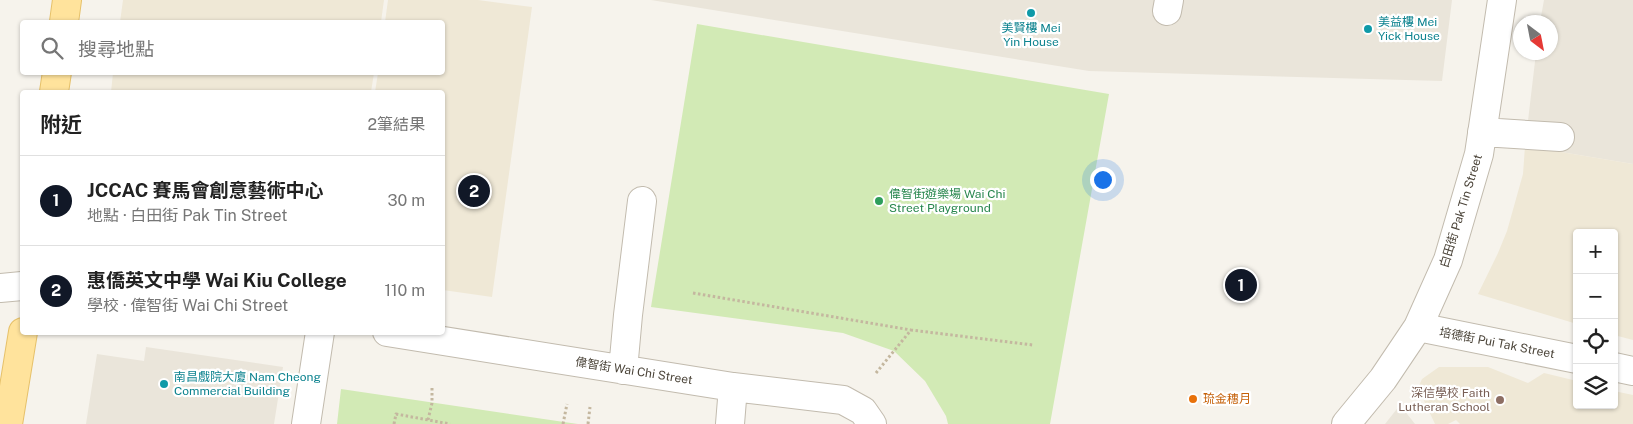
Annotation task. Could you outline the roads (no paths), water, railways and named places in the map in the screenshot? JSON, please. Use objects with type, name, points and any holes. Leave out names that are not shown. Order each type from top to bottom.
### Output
[{"type":"main road","points":[[64,20],[67,0]]},
{"type":"main road","points":[[54,90],[57,75]]},
{"type":"main road","points":[[8,424],[23,335]]},
{"type":"street","name":"白田街 Pak Tin Street","points":[[1346,424],[1383,379],[1418,327],[1448,260],[1479,154],[1502,0]]},
{"type":"street","points":[[1482,132],[1560,137]]},
{"type":"street","points":[[623,370],[642,201]]},
{"type":"street","points":[[0,288],[20,286]]},
{"type":"street","name":"培德街 Pui Tak Street","points":[[1418,327],[1573,358]]},
{"type":"street","points":[[306,424],[320,335]]},
{"type":"street","name":"偉智街 Wai Chi Street","points":[[406,335],[623,370],[843,400],[863,411],[872,424]]},
{"type":"street","points":[[1618,368],[1633,370]]},
{"type":"street","points":[[730,424],[733,386]]},
{"type":"place","name":"美賢樓 Mei Yin House","points":[[1031,13]]},
{"type":"place","name":"美益樓 Mei Yick House","points":[[1368,29]]},
{"type":"place","name":"惠僑英文中學 Wai Kiu College","points":[[474,191]]},
{"type":"place","name":"偉智街遊樂場 Wai Chi Street Playground","points":[[879,201]]},
{"type":"place","name":"JCCAC 賽馬會創意藝術中心","points":[[1241,285]]},
{"type":"place","name":"南昌戲院大廈 Nam Cheong Commercial Building","points":[[164,384]]},
{"type":"place","name":"琉金穗月","points":[[1193,399]]},
{"type":"place","name":"深信學校 Faith Lutheran School","points":[[1500,400]]}]
